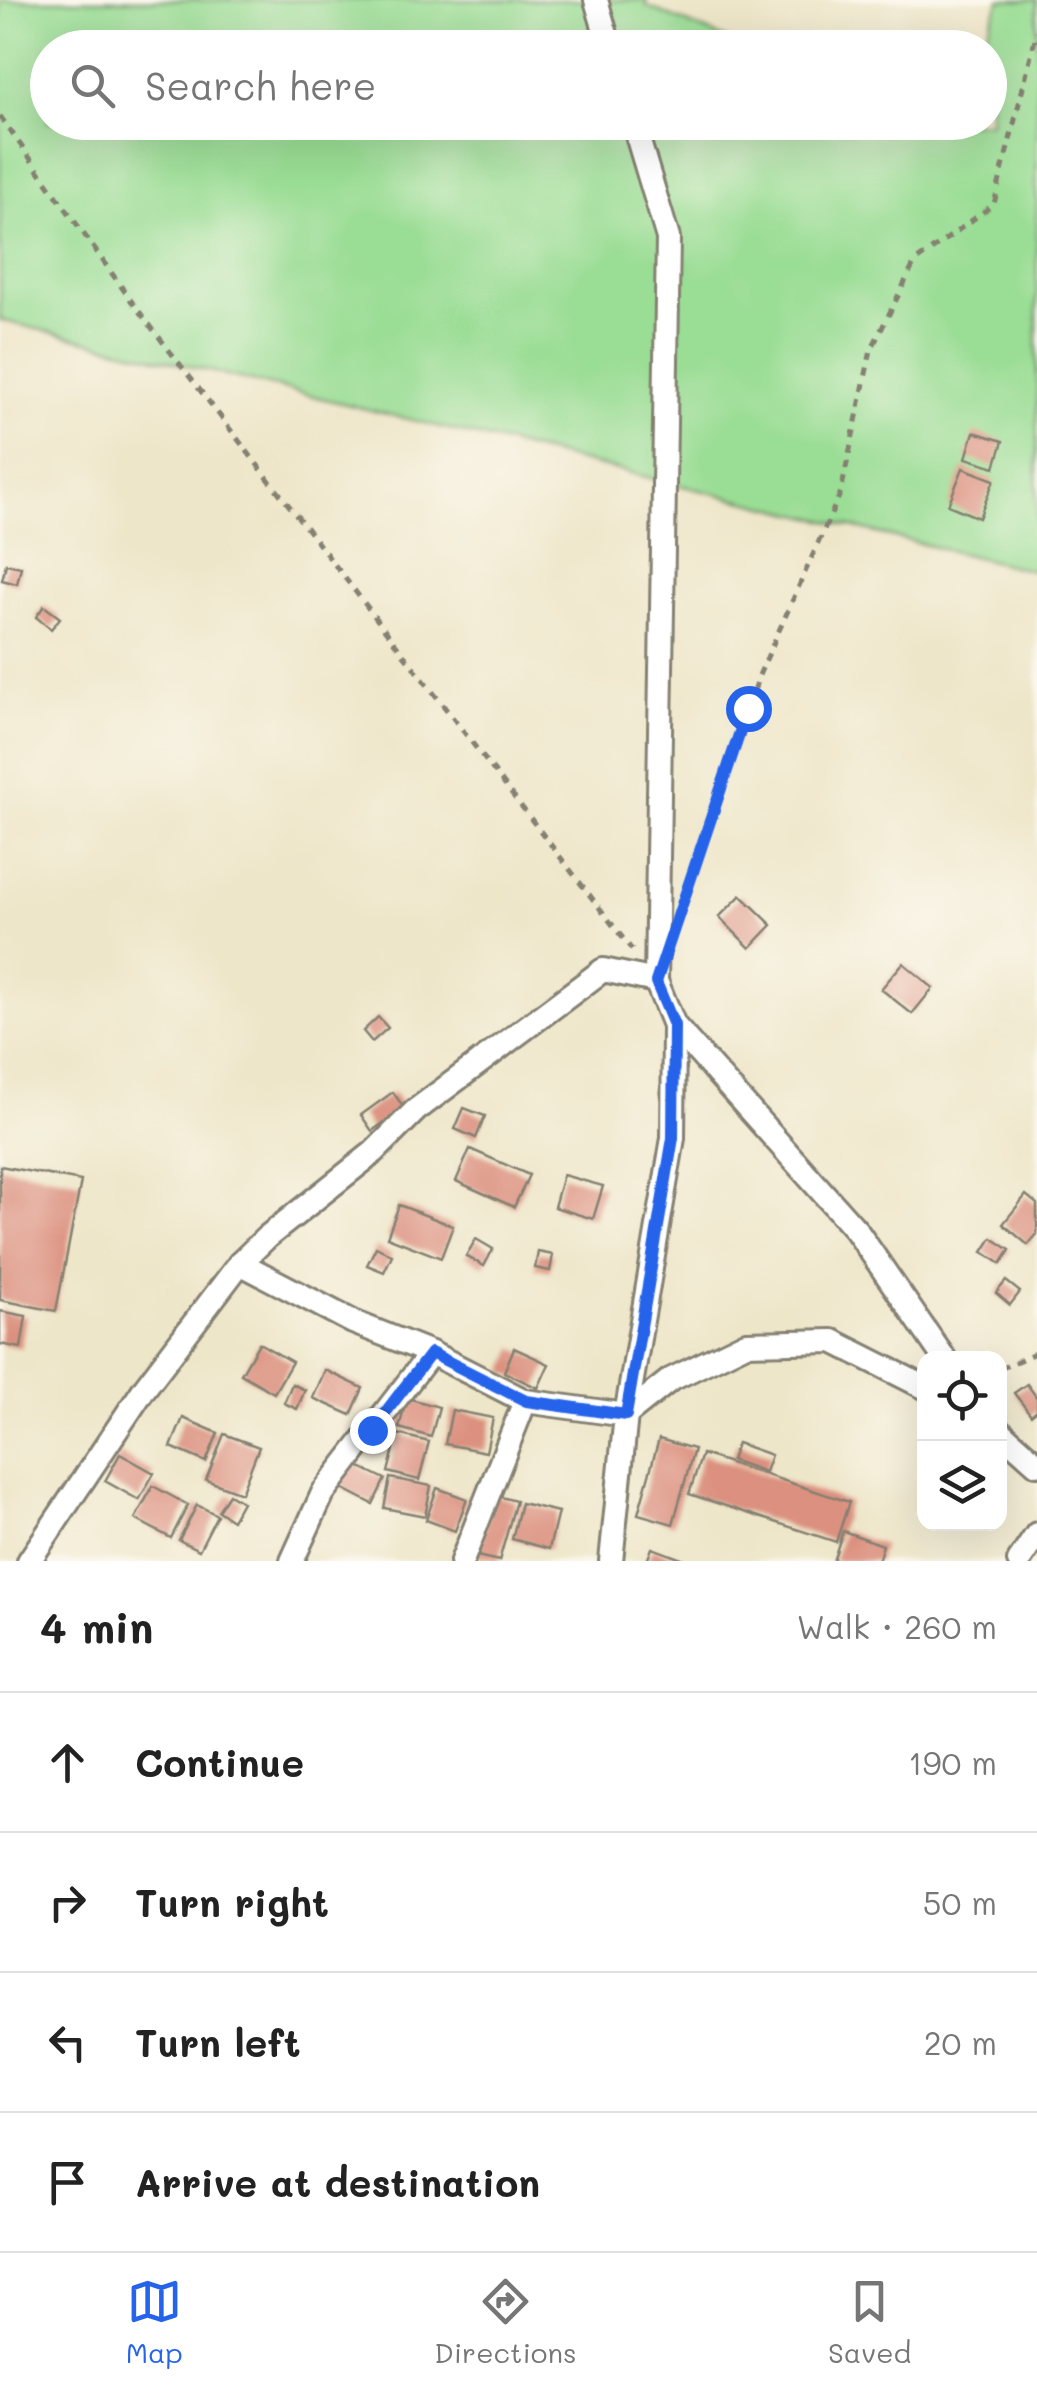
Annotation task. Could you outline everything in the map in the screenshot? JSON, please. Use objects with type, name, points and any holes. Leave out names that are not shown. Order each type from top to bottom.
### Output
[{"type":"street","points":[[596,0],[605,30]]},
{"type":"street","points":[[638,140],[668,238],[656,982],[674,1025],[856,1230],[939,1351]]},
{"type":"street","points":[[29,1561],[144,1389],[240,1264],[267,1236],[374,1152],[416,1110],[603,970],[656,982]]},
{"type":"street","points":[[612,1561],[626,1415],[673,1138],[674,1025]]},
{"type":"street","points":[[240,1264],[353,1322],[431,1353],[526,1401],[626,1415],[670,1380],[746,1343],[834,1341],[917,1382]]},
{"type":"street","points":[[292,1561],[323,1493],[431,1353]]},
{"type":"street","points":[[462,1561],[526,1401]]},
{"type":"street","points":[[1007,1437],[1037,1464]]},
{"type":"street","points":[[1019,1561],[1037,1534]]},
{"type":"path","points":[[681,909],[760,673],[842,492],[872,350],[915,262],[994,204],[1037,31]]},
{"type":"path","points":[[0,116],[135,306],[656,982]]},
{"type":"path","points":[[1007,1366],[1037,1352]]},
{"type":"green space","points":[[0,0],[647,0],[646,6],[703,30],[30,30],[30,140],[1007,140],[1007,30],[988,30],[1000,0],[1037,0],[1037,572],[0,320]]},
{"type":"building","points":[[974,432],[1003,441],[995,467],[966,458]]},
{"type":"building","points":[[963,468],[994,480],[979,518],[948,505]]},
{"type":"building","points":[[6,564],[21,567],[17,584],[2,580]]},
{"type":"building","points":[[44,606],[60,618],[51,629],[36,617]]},
{"type":"building","points":[[741,895],[772,925],[750,948],[719,917]]},
{"type":"building","points":[[903,963],[933,988],[912,1014],[881,989]]},
{"type":"building","points":[[378,1017],[388,1028],[372,1042],[363,1031]]},
{"type":"building","points":[[393,1092],[404,1108],[372,1131],[361,1115]]},
{"type":"building","points":[[464,1108],[485,1116],[476,1138],[455,1129]]},
{"type":"building","points":[[470,1149],[529,1175],[514,1207],[456,1181]]},
{"type":"building","points":[[0,1166],[81,1181],[56,1311],[0,1300]]},
{"type":"building","points":[[563,1175],[603,1186],[593,1219],[554,1207]]},
{"type":"building","points":[[1026,1195],[1037,1204],[1037,1234],[1028,1245],[1003,1224]]},
{"type":"building","points":[[399,1205],[453,1226],[441,1258],[387,1237]]},
{"type":"building","points":[[992,1238],[1010,1250],[1001,1264],[983,1252]]},
{"type":"building","points":[[476,1239],[493,1249],[484,1266],[466,1256]]},
{"type":"building","points":[[376,1247],[392,1255],[384,1272],[367,1265]]},
{"type":"building","points":[[538,1252],[553,1255],[550,1271],[535,1268]]},
{"type":"building","points":[[1006,1281],[1020,1292],[1010,1305],[996,1293]]},
{"type":"building","points":[[0,1311],[26,1316],[21,1348],[0,1344]]},
{"type":"building","points":[[259,1343],[292,1362],[274,1393],[241,1374]]},
{"type":"building","points":[[514,1348],[549,1364],[538,1388],[504,1372]]},
{"type":"building","points":[[325,1370],[363,1388],[351,1415],[313,1398]]},
{"type":"building","points":[[292,1384],[305,1390],[297,1409],[284,1403]]},
{"type":"building","points":[[1027,1384],[1037,1398],[1037,1410],[1031,1415],[1014,1393]]},
{"type":"building","points":[[407,1398],[439,1407],[431,1437],[399,1428]]},
{"type":"building","points":[[452,1410],[493,1418],[486,1452],[445,1444]]},
{"type":"building","points":[[183,1418],[218,1433],[206,1462],[171,1447]]},
{"type":"building","points":[[224,1434],[259,1447],[241,1493],[206,1480]]},
{"type":"building","points":[[398,1434],[429,1442],[419,1480],[388,1472]]},
{"type":"building","points":[[659,1439],[694,1449],[673,1524],[638,1514]]},
{"type":"building","points":[[737,1443],[771,1455],[765,1472],[731,1460]]},
{"type":"building","points":[[120,1454],[154,1473],[139,1500],[105,1481]]},
{"type":"building","points":[[702,1454],[849,1502],[836,1542],[689,1494]]},
{"type":"building","points":[[352,1463],[385,1479],[373,1504],[340,1487]]},
{"type":"building","points":[[390,1478],[431,1486],[425,1516],[384,1508]]},
{"type":"building","points":[[153,1486],[188,1505],[171,1538],[135,1519]]},
{"type":"building","points":[[437,1488],[467,1499],[455,1531],[426,1520]]},
{"type":"building","points":[[229,1494],[242,1502],[232,1520],[218,1511]]},
{"type":"building","points":[[494,1495],[516,1501],[499,1561],[477,1556]]},
{"type":"building","points":[[521,1503],[558,1512],[549,1549],[512,1539]]},
{"type":"building","points":[[197,1505],[217,1515],[199,1550],[179,1540]]},
{"type":"building","points":[[843,1531],[883,1545],[878,1561],[833,1561]]},
{"type":"building","points":[[652,1548],[687,1561],[647,1561]]},
{"type":"route","points":[[372,1430],[431,1353],[526,1401],[626,1415],[673,1138],[674,1025],[656,982],[748,708]]}]
